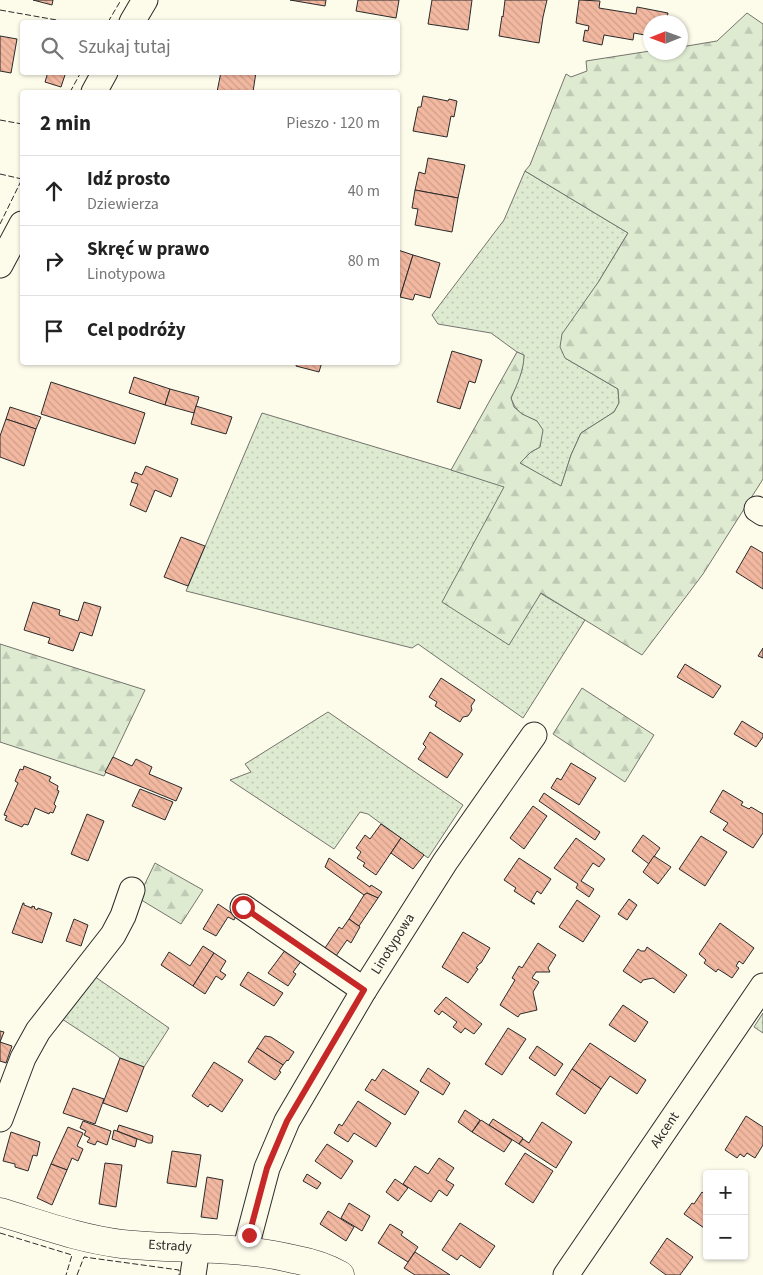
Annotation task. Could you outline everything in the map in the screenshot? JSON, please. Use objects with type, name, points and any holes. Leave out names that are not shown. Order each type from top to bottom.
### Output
[{"type":"main road","name":"Estrady","points":[[0,1212],[97,1240],[122,1244],[270,1253],[303,1261],[340,1275]]},
{"type":"street","points":[[133,20],[144,0]]},
{"type":"street","points":[[95,90],[103,75]]},
{"type":"street","points":[[0,265],[20,228]]},
{"type":"street","name":"Linotypowa","points":[[245,1251],[267,1168],[287,1121],[364,990],[445,862],[534,735]]},
{"type":"street","points":[[0,1119],[23,1058],[38,1031],[113,935],[123,916],[132,890]]},
{"type":"street","points":[[243,907],[364,990]]},
{"type":"street","name":"Akcent","points":[[566,1275],[763,986]]},
{"type":"street","points":[[193,1275],[197,1248]]},
{"type":"green space","points":[[747,13],[763,24],[763,479],[703,574],[642,655],[541,593],[509,645],[442,602],[504,487],[451,470],[517,352],[524,355],[524,361],[518,383],[511,398],[514,407],[522,414],[537,421],[543,430],[540,447],[531,452],[520,463],[561,486],[571,455],[581,433],[614,412],[619,403],[618,389],[565,358],[560,347],[562,334],[599,281],[628,233],[525,171],[530,165],[566,74],[571,77],[587,71],[586,61],[643,52],[643,60],[688,60],[688,46],[717,41]]},
{"type":"green space","points":[[525,171],[628,233],[599,281],[565,358],[618,389],[619,403],[614,412],[581,433],[571,455],[561,487],[520,463],[531,452],[540,447],[537,421],[518,411],[511,398],[522,370],[524,355],[491,333],[438,324],[432,315],[504,220]]},
{"type":"green space","points":[[262,413],[505,486],[540,593],[585,620],[523,718],[418,644],[412,648],[186,591]]},
{"type":"green space","points":[[0,644],[145,690],[104,776],[0,742]]},
{"type":"green space","points":[[582,688],[654,735],[625,782],[553,734]]},
{"type":"green space","points":[[328,712],[463,805],[428,858],[368,814],[360,812],[334,849],[230,780],[251,772],[245,764]]},
{"type":"green space","points":[[155,863],[203,890],[181,924],[138,898]]},
{"type":"green space","points":[[91,974],[169,1028],[144,1067],[120,1058],[59,1017]]},
{"type":"green space","points":[[763,1013],[763,1033],[754,1027]]},
{"type":"building","points":[[33,0],[53,0],[52,5]]},
{"type":"building","points":[[290,0],[326,0],[325,6]]},
{"type":"building","points":[[358,0],[399,0],[396,18],[356,11]]},
{"type":"building","points":[[432,0],[472,0],[468,30],[428,24]]},
{"type":"building","points":[[505,0],[547,0],[539,43],[499,36]]},
{"type":"building","points":[[579,0],[600,1],[599,8],[636,14],[637,7],[668,13],[668,15],[643,15],[643,35],[634,33],[633,40],[604,35],[602,45],[583,41],[585,30],[588,31],[589,26],[576,23]]},
{"type":"building","points":[[0,36],[17,39],[11,73],[0,71]]},
{"type":"building","points":[[47,75],[65,75],[61,87],[45,82]]},
{"type":"building","points":[[220,75],[256,75],[253,90],[217,90]]},
{"type":"building","points":[[423,96],[457,101],[454,117],[451,116],[447,137],[413,131],[418,107],[421,107]]},
{"type":"building","points":[[428,158],[465,165],[458,198],[415,190],[419,172],[425,174]]},
{"type":"building","points":[[415,190],[458,198],[452,232],[415,225],[418,209],[412,208]]},
{"type":"building","points":[[400,251],[413,255],[400,297]]},
{"type":"building","points":[[413,255],[440,263],[430,298],[415,294],[413,300],[400,297]]},
{"type":"building","points":[[452,351],[482,360],[475,383],[469,381],[460,409],[437,402]]},
{"type":"building","points":[[296,365],[321,365],[319,372]]},
{"type":"building","points":[[134,377],[170,389],[165,405],[129,393]]},
{"type":"building","points":[[51,382],[145,413],[135,444],[41,414]]},
{"type":"building","points":[[170,389],[199,397],[194,413],[165,405]]},
{"type":"building","points":[[196,406],[232,417],[226,434],[191,424]]},
{"type":"building","points":[[10,407],[41,417],[36,429],[6,419]]},
{"type":"building","points":[[6,419],[36,429],[24,466],[0,457],[0,436]]},
{"type":"building","points":[[146,466],[178,479],[171,497],[155,490],[146,512],[130,505],[138,484],[131,482],[135,472],[142,475]]},
{"type":"building","points":[[181,537],[205,546],[188,586],[164,577]]},
{"type":"building","points":[[751,546],[763,553],[763,589],[736,572]]},
{"type":"building","points":[[33,602],[60,610],[59,615],[78,621],[84,602],[101,607],[92,636],[80,632],[73,651],[48,643],[50,638],[24,630]]},
{"type":"building","points":[[763,648],[763,658],[758,656]]},
{"type":"building","points":[[685,664],[721,686],[713,698],[677,677]]},
{"type":"building","points":[[441,678],[475,700],[468,716],[463,717],[460,722],[435,706],[437,702],[429,697]]},
{"type":"building","points":[[742,721],[763,734],[756,747],[734,734]]},
{"type":"building","points":[[430,732],[463,754],[447,778],[418,759],[426,747],[423,744]]},
{"type":"building","points":[[113,757],[132,766],[136,759],[152,767],[149,774],[182,788],[176,801],[105,772]]},
{"type":"building","points":[[571,763],[596,778],[579,805],[551,788],[557,778],[561,780]]},
{"type":"building","points":[[24,766],[51,777],[49,781],[58,786],[57,790],[59,791],[53,813],[50,812],[49,814],[35,808],[28,825],[24,824],[22,827],[5,820],[7,816],[4,815],[18,783],[15,781],[20,769],[23,770]]},
{"type":"building","points":[[140,789],[173,802],[165,820],[132,806]]},
{"type":"building","points":[[723,790],[743,802],[741,805],[749,809],[751,807],[763,814],[763,833],[753,848],[723,830],[728,823],[710,812]]},
{"type":"building","points":[[544,793],[600,832],[595,840],[539,801]]},
{"type":"building","points":[[533,806],[547,816],[524,849],[510,838]]},
{"type":"building","points":[[87,814],[104,821],[88,861],[71,854]]},
{"type":"building","points":[[381,824],[401,838],[376,875],[363,866],[365,863],[357,858],[361,852],[356,848],[365,835],[370,839]]},
{"type":"building","points":[[643,835],[660,848],[649,864],[632,851]]},
{"type":"building","points":[[701,836],[727,852],[705,886],[679,869]]},
{"type":"building","points":[[401,838],[424,855],[413,869],[391,853]]},
{"type":"building","points":[[576,838],[605,859],[599,867],[593,863],[581,881],[594,889],[589,897],[576,888],[578,884],[554,868]]},
{"type":"building","points":[[654,856],[671,867],[658,884],[643,872]]},
{"type":"building","points":[[329,858],[370,887],[371,885],[382,892],[378,898],[367,893],[364,895],[325,867]]},
{"type":"building","points":[[519,858],[551,879],[541,894],[537,891],[531,901],[535,904],[514,891],[516,888],[504,880]]},
{"type":"building","points":[[367,893],[378,898],[359,926],[349,919]]},
{"type":"building","points":[[629,899],[637,905],[627,920],[618,914]]},
{"type":"building","points":[[577,900],[600,916],[583,942],[559,927]]},
{"type":"building","points":[[23,903],[32,908],[32,906],[35,907],[37,910],[38,908],[52,913],[42,943],[12,933]]},
{"type":"building","points":[[218,904],[236,916],[234,920],[228,917],[216,936],[203,929]]},
{"type":"building","points":[[74,919],[88,925],[81,946],[66,941]]},
{"type":"building","points":[[349,919],[360,927],[351,943],[347,940],[336,956],[325,948],[339,927],[342,929]]},
{"type":"building","points":[[720,923],[754,948],[743,964],[739,961],[736,966],[739,968],[732,978],[718,969],[716,972],[704,963],[706,960],[699,954]]},
{"type":"building","points":[[463,932],[490,948],[468,983],[442,967]]},
{"type":"building","points":[[538,943],[556,955],[548,968],[550,972],[536,972],[532,978],[539,982],[533,992],[537,1010],[520,1014],[518,1017],[500,1005],[515,980],[512,978],[519,966],[522,968]]},
{"type":"building","points":[[203,946],[214,953],[193,986],[161,965],[169,952],[190,966]]},
{"type":"building","points":[[647,947],[687,975],[674,993],[653,978],[643,980],[641,983],[623,971],[638,949],[645,951]]},
{"type":"building","points":[[286,949],[302,960],[293,972],[296,974],[288,986],[268,973]]},
{"type":"building","points":[[214,953],[226,961],[220,971],[226,975],[222,980],[216,976],[205,994],[193,986]]},
{"type":"building","points":[[248,972],[283,993],[274,1006],[240,985]]},
{"type":"building","points":[[446,997],[482,1024],[474,1034],[465,1028],[461,1033],[453,1027],[457,1022],[442,1011],[439,1015],[434,1011]]},
{"type":"building","points":[[623,1005],[648,1022],[635,1042],[609,1025]]},
{"type":"building","points":[[508,1028],[526,1039],[502,1075],[485,1064]]},
{"type":"building","points":[[0,1031],[4,1032],[0,1042]]},
{"type":"building","points":[[265,1036],[271,1037],[294,1052],[283,1065],[257,1048]]},
{"type":"building","points":[[0,1042],[12,1046],[6,1063],[0,1061]]},
{"type":"building","points":[[590,1043],[646,1080],[637,1094],[610,1076],[601,1089],[572,1069]]},
{"type":"building","points":[[537,1046],[563,1064],[555,1076],[529,1058]]},
{"type":"building","points":[[257,1048],[283,1065],[279,1071],[281,1072],[275,1080],[248,1062]]},
{"type":"building","points":[[120,1058],[144,1067],[127,1112],[103,1103]]},
{"type":"building","points":[[214,1062],[243,1080],[222,1112],[210,1104],[208,1107],[192,1096]]},
{"type":"building","points":[[428,1068],[450,1083],[443,1095],[420,1081]]},
{"type":"building","points":[[383,1069],[419,1092],[405,1115],[365,1090],[372,1079],[375,1081]]},
{"type":"building","points":[[572,1069],[601,1089],[585,1114],[556,1094]]},
{"type":"building","points":[[73,1088],[104,1099],[95,1124],[63,1113]]},
{"type":"building","points":[[358,1101],[391,1123],[376,1147],[354,1133],[348,1142],[334,1133],[339,1124],[342,1126]]},
{"type":"building","points":[[465,1110],[480,1120],[472,1132],[458,1122]]},
{"type":"building","points":[[746,1116],[763,1127],[763,1145],[755,1158],[747,1153],[744,1157],[740,1154],[737,1158],[725,1150]]},
{"type":"building","points":[[493,1119],[523,1138],[519,1144],[489,1125]]},
{"type":"building","points":[[481,1120],[512,1140],[504,1152],[472,1132]]},
{"type":"building","points":[[83,1121],[111,1131],[107,1145],[97,1141],[95,1145],[87,1142],[90,1138],[84,1135],[86,1131],[80,1128]]},
{"type":"building","points":[[542,1122],[572,1142],[556,1168],[519,1144],[523,1139],[529,1143]]},
{"type":"building","points":[[119,1125],[153,1136],[152,1143],[117,1131]]},
{"type":"building","points":[[68,1127],[83,1133],[77,1146],[83,1149],[78,1161],[72,1158],[67,1170],[51,1164]]},
{"type":"building","points":[[114,1130],[137,1139],[135,1147],[112,1139]]},
{"type":"building","points":[[11,1132],[40,1142],[37,1156],[33,1155],[28,1171],[15,1167],[15,1164],[3,1161]]},
{"type":"building","points":[[327,1144],[353,1161],[341,1179],[315,1161]]},
{"type":"building","points":[[172,1151],[201,1155],[196,1187],[167,1183]]},
{"type":"building","points":[[525,1153],[553,1171],[533,1203],[505,1184]]},
{"type":"building","points":[[439,1158],[454,1168],[446,1180],[454,1185],[447,1196],[439,1190],[431,1202],[403,1184],[415,1166],[428,1174]]},
{"type":"building","points":[[105,1163],[122,1165],[116,1207],[99,1204]]},
{"type":"building","points":[[51,1164],[67,1170],[52,1205],[37,1198]]},
{"type":"building","points":[[307,1174],[321,1183],[317,1189],[303,1181]]},
{"type":"building","points":[[207,1177],[223,1180],[217,1219],[201,1217]]},
{"type":"building","points":[[395,1179],[408,1188],[398,1201],[386,1192]]},
{"type":"building","points":[[702,1192],[703,1227],[684,1214],[692,1203],[694,1204]]},
{"type":"building","points":[[349,1203],[370,1216],[362,1231],[341,1218]]},
{"type":"building","points":[[328,1211],[354,1227],[346,1241],[320,1224]]},
{"type":"building","points":[[460,1223],[495,1246],[480,1268],[461,1255],[457,1260],[442,1250]]},
{"type":"building","points":[[390,1224],[403,1232],[401,1235],[418,1247],[408,1262],[378,1243]]},
{"type":"building","points":[[667,1238],[693,1257],[680,1275],[666,1275],[650,1263]]},
{"type":"building","points":[[415,1252],[450,1275],[415,1275],[404,1268]]},
{"type":"fence","points":[[109,20],[121,0]]},
{"type":"fence","points":[[0,10],[57,20]]},
{"type":"fence","points":[[71,90],[79,75]]},
{"type":"fence","points":[[0,120],[20,124]]},
{"type":"fence","points":[[0,174],[20,179]]},
{"type":"fence","points":[[0,224],[20,183]]},
{"type":"fence","points":[[0,1233],[72,1255],[66,1275]]},
{"type":"fence","points":[[77,1275],[84,1257],[179,1270],[179,1275]]},
{"type":"route","points":[[243,907],[364,990],[287,1121],[267,1168],[249,1235]]}]
